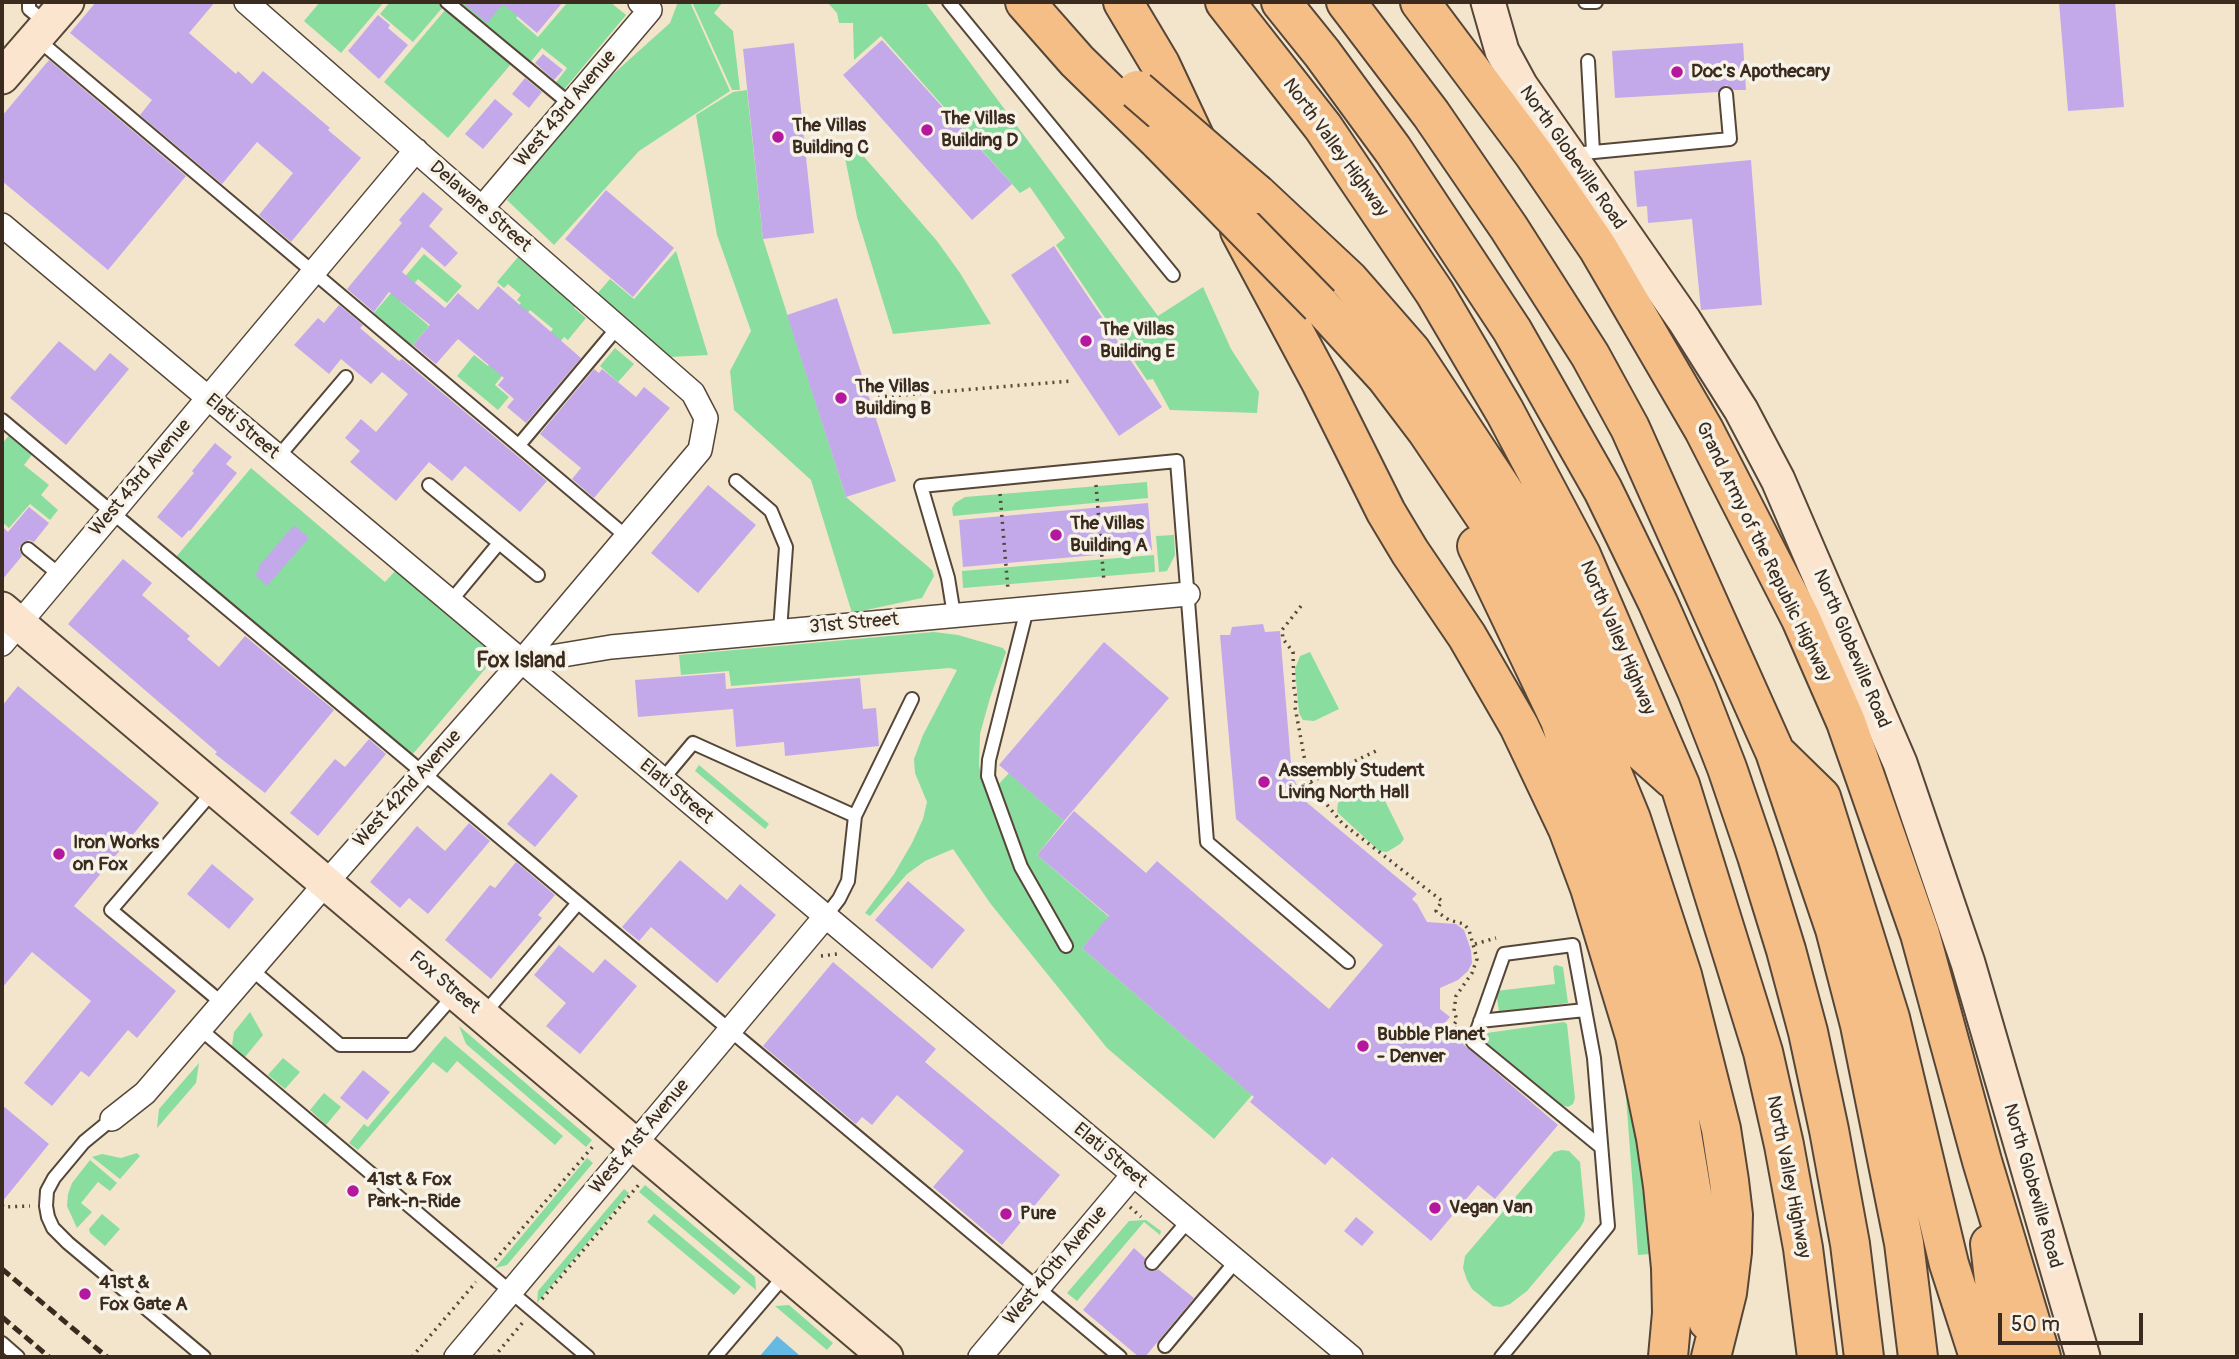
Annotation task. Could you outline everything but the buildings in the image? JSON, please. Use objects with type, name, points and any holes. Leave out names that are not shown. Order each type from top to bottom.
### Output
[{"type":"highway","points":[[1025,2],[1077,61],[1332,317],[1386,377],[1462,481],[1513,562],[1552,634],[1631,819],[1682,975],[1721,1129],[1733,1215],[1732,1252],[1727,1293],[1711,1357]]},
{"type":"highway","points":[[1042,2],[1349,280],[1411,351],[1514,507],[1550,569],[1628,739],[1680,785]]},
{"type":"highway","points":[[1123,2],[1160,64],[1216,185],[1321,382],[1386,512],[1467,636],[1520,726],[1568,829],[1590,888],[1634,1035],[1656,1138],[1671,1268],[1672,1313],[1668,1357]]},
{"type":"highway","name":"North Valley Highway","points":[[1225,2],[1323,127],[1406,248],[1468,347],[1581,555],[1680,785],[1763,1052],[1803,1248],[1817,1357]]},
{"type":"highway","points":[[1281,2],[1393,150],[1512,330],[1603,489],[1697,691],[1757,856],[1808,1032],[1850,1244],[1864,1357]]},
{"type":"highway","points":[[1346,2],[1424,104],[1509,228],[1590,355],[1630,428],[1775,752],[1835,929],[1860,1025],[1904,1243],[1917,1357]]},
{"type":"highway","name":"Grand Army of the Republic Highway","points":[[1420,2],[1534,153],[1598,248],[1704,430],[1801,619],[1846,722],[1920,934],[1982,1161]]},
{"type":"highway","points":[[1332,317],[1389,394],[1423,449],[1482,556],[1560,720],[1578,775],[1618,877],[1658,1017],[1676,1098],[1701,1247],[1711,1357]]},
{"type":"highway","points":[[1321,382],[1578,775]]},
{"type":"highway","points":[[1775,752],[1821,797],[1890,1018],[1945,1252],[1961,1306],[1994,1353]]},
{"type":"highway","points":[[1982,1161],[1994,1353]]},
{"type":"highway","points":[[1982,1161],[2041,1357]]},
{"type":"street","name":"Delaware Street","points":[[246,2],[693,393],[706,418]]},
{"type":"street","name":"North Globeville Road","points":[[1488,2],[1502,51],[1521,86],[1581,153],[1741,410],[1778,480],[1900,763],[1968,963],[2083,1357]]},
{"type":"street","name":"West 43rd Avenue","points":[[482,208],[649,5]]},
{"type":"street","points":[[2,77],[45,16]]},
{"type":"street","name":"West 43rd Avenue","points":[[8,626],[60,575],[415,150]]},
{"type":"street","name":"Elati Street","points":[[2,225],[1351,1357]]},
{"type":"street","name":"West 42nd Avenue","points":[[112,1119],[145,1093],[627,537],[700,450],[706,418]]},
{"type":"street","name":"31st Street","points":[[521,662],[611,647],[1188,594]]},
{"type":"street","name":"Fox Street","points":[[8,626],[215,789],[886,1357]]},
{"type":"street","name":"West 41st Avenue","points":[[456,1357],[511,1292],[646,1154],[730,1031],[825,917]]},
{"type":"street","name":"West 40th Avenue","points":[[980,1357],[1133,1175]]},
{"type":"lane","points":[[447,2],[570,104]]},
{"type":"lane","points":[[949,2],[1173,275]]},
{"type":"lane","points":[[1585,2],[1596,2]]},
{"type":"lane","points":[[45,16],[314,272],[627,537]]},
{"type":"lane","points":[[1588,61],[1581,153],[1730,139],[1726,94]]},
{"type":"lane","points":[[519,445],[618,327]]},
{"type":"lane","points":[[278,457],[346,377]]},
{"type":"lane","points":[[2,420],[1120,1357]]},
{"type":"lane","points":[[954,615],[948,578],[921,486],[1177,461],[1207,842],[1348,962]]},
{"type":"lane","points":[[736,481],[771,511],[786,547],[780,631]]},
{"type":"lane","points":[[429,485],[538,575]]},
{"type":"lane","points":[[450,602],[499,543]]},
{"type":"lane","points":[[28,549],[60,575]]},
{"type":"lane","points":[[1027,608],[989,760],[988,776],[1021,867],[1066,946]]},
{"type":"lane","points":[[825,917],[839,899],[848,881],[855,817],[912,699]]},
{"type":"lane","points":[[662,780],[693,743],[855,817]]},
{"type":"lane","points":[[215,789],[111,910],[222,1003]]},
{"type":"lane","points":[[482,1016],[578,903]]},
{"type":"lane","points":[[1501,1357],[1608,1226],[1594,1058],[1573,945],[1504,954],[1473,1042],[1601,1147]]},
{"type":"lane","points":[[251,969],[340,1045],[410,1045],[456,993]]},
{"type":"lane","points":[[1480,1021],[1585,1010]]},
{"type":"lane","points":[[200,1029],[588,1357]]},
{"type":"lane","name":"West 42nd Avenue","points":[[112,1119],[84,1142],[54,1178],[47,1191],[46,1206],[53,1228],[204,1357]]},
{"type":"lane","points":[[1152,1264],[1188,1221]]},
{"type":"lane","points":[[1165,1346],[1236,1261]]},
{"type":"lane","points":[[715,1357],[787,1273]]},
{"type":"lane","points":[[2,1343],[18,1357]]},
{"type":"path","points":[[878,397],[1071,381]]},
{"type":"path","points":[[1096,483],[1104,582]]},
{"type":"path","points":[[1000,492],[1008,590]]},
{"type":"path","points":[[1301,606],[1282,630],[1283,639],[1293,652],[1295,707],[1309,783],[1342,823],[1442,901],[1436,911],[1450,920],[1464,924],[1469,930],[1477,959],[1472,973],[1456,996],[1454,1011],[1457,1020],[1453,1026]]},
{"type":"path","points":[[1298,788],[1378,750]]},
{"type":"path","points":[[1475,944],[1496,938]]},
{"type":"path","points":[[821,956],[837,954]]},
{"type":"path","points":[[412,1357],[586,1152]]},
{"type":"path","points":[[494,1357],[533,1311],[646,1154]]},
{"type":"path","points":[[2,1205],[30,1206]]},
{"type":"green space","points":[[320,2],[384,2],[341,53],[304,21]]},
{"type":"green space","points":[[390,2],[437,2],[443,7],[413,42],[380,14]]},
{"type":"green space","points":[[454,2],[530,2],[516,18],[538,37],[566,2],[610,2],[626,15],[562,92],[554,85],[567,68],[542,48],[529,64]]},
{"type":"green space","points":[[678,2],[690,2],[730,91],[639,151],[554,245],[507,200],[548,144],[578,111],[611,76],[670,23]]},
{"type":"green space","points":[[692,2],[723,2],[714,13],[733,31],[740,90],[732,90]]},
{"type":"green space","points":[[827,2],[925,2],[1158,316],[1203,287],[1231,349],[1259,392],[1257,413],[1170,410],[1153,379],[1147,380],[1056,245],[1065,238],[1030,187],[1020,193],[881,36],[854,60],[853,23],[839,23],[837,13]]},
{"type":"green space","points":[[446,9],[511,64],[448,138],[384,82]]},
{"type":"green space","points":[[747,90],[763,239],[846,497],[932,570],[934,576],[922,598],[852,613],[811,480],[734,410],[730,371],[751,331],[717,235],[696,115],[733,92]]},
{"type":"green space","points":[[859,151],[937,241],[991,324],[893,334],[857,217],[845,158]]},
{"type":"green space","points":[[676,251],[708,355],[670,357],[597,294],[610,279],[634,299]]},
{"type":"green space","points":[[424,254],[462,286],[447,303],[418,279],[400,301],[429,326],[412,346],[374,313]]},
{"type":"green space","points":[[518,257],[576,305],[574,308],[586,318],[568,340],[564,337],[542,364],[509,367],[495,385],[509,397],[498,410],[457,376],[474,355],[488,366],[514,335],[531,356],[553,329],[530,310],[512,333],[502,325],[521,303],[517,300],[521,295],[508,284],[504,288],[497,282]]},
{"type":"green space","points":[[615,348],[634,364],[618,382],[600,366]]},
{"type":"green space","points":[[11,433],[34,452],[24,465],[49,485],[41,495],[58,510],[50,520],[30,504],[9,528],[2,522],[2,444]]},
{"type":"green space","points":[[251,468],[385,582],[396,570],[497,655],[412,755],[176,557]]},
{"type":"green space","points":[[1147,482],[1148,498],[953,516],[952,508],[955,503],[965,497]]},
{"type":"green space","points":[[1174,535],[1175,555],[1167,571],[1159,572],[1156,536]]},
{"type":"green space","points":[[1154,555],[1155,572],[963,588],[962,571]]},
{"type":"green space","points":[[934,632],[958,635],[1003,648],[1006,652],[980,734],[979,766],[988,796],[1009,773],[1064,821],[1037,855],[1109,917],[1082,948],[1252,1095],[1214,1139],[1107,1048],[990,903],[953,849],[925,861],[907,874],[870,916],[865,913],[894,874],[923,819],[927,802],[915,773],[914,759],[923,735],[957,670],[950,668],[731,686],[729,671],[681,675],[679,655]]},
{"type":"green space","points":[[1310,652],[1339,709],[1314,721],[1303,720],[1299,713],[1295,669],[1300,656]]},
{"type":"green space","points":[[699,765],[769,824],[765,829],[695,771]]},
{"type":"green space","points":[[1378,787],[1404,839],[1387,852],[1379,851],[1337,812],[1338,803],[1349,792]]},
{"type":"green space","points":[[1553,967],[1563,967],[1568,1003],[1499,1012],[1496,991],[1555,984]]},
{"type":"green space","points":[[250,1012],[263,1035],[245,1057],[232,1046],[234,1032]]},
{"type":"green space","points":[[1564,1022],[1567,1024],[1575,1098],[1573,1104],[1568,1107],[1562,1105],[1484,1041],[1487,1033]]},
{"type":"green space","points":[[459,1026],[592,1140],[586,1147],[466,1044]]},
{"type":"green space","points":[[445,1036],[563,1136],[555,1145],[457,1061],[447,1073],[433,1062],[358,1150],[349,1143],[364,1124],[368,1127]]},
{"type":"green space","points":[[283,1058],[300,1072],[285,1089],[268,1075]]},
{"type":"green space","points":[[1623,1058],[1639,1160],[1650,1254],[1638,1255]]},
{"type":"green space","points":[[199,1063],[196,1083],[157,1128],[159,1109]]},
{"type":"green space","points":[[324,1093],[341,1107],[326,1125],[310,1110]]},
{"type":"green space","points":[[1569,1151],[1580,1162],[1584,1221],[1527,1291],[1510,1304],[1493,1306],[1472,1289],[1463,1268],[1465,1256],[1554,1152]]},
{"type":"green space","points":[[137,1153],[140,1156],[120,1179],[92,1157],[102,1154],[121,1158]]},
{"type":"green space","points":[[587,1158],[593,1163],[507,1265],[495,1268]]},
{"type":"green space","points":[[90,1160],[117,1183],[110,1191],[98,1182],[81,1203],[92,1212],[77,1228],[67,1206],[68,1194],[72,1183]]},
{"type":"green space","points":[[645,1185],[755,1277],[756,1290],[639,1192]]},
{"type":"green space","points":[[624,1189],[629,1193],[537,1303],[538,1291]]},
{"type":"green space","points":[[102,1214],[120,1229],[105,1246],[89,1229]]},
{"type":"green space","points":[[654,1214],[741,1287],[734,1295],[647,1222]]},
{"type":"green space","points":[[1146,1220],[1161,1231],[1160,1235],[1144,1222],[1077,1301],[1067,1293],[1129,1221]]},
{"type":"green space","points":[[789,1305],[833,1343],[827,1350],[775,1306]]},
{"type":"water","points":[[777,1336],[798,1354],[800,1357],[759,1357]]},
{"type":"railway","points":[[2,1269],[107,1357]]},
{"type":"railway","points":[[2,1317],[49,1357]]},
{"type":"place","name":"Doc's Apothecary","points":[[1677,72]]},
{"type":"place","name":"The Villas Building D","points":[[927,130]]},
{"type":"place","name":"The Villas Building C","points":[[778,137]]},
{"type":"place","name":"The Villas Building E","points":[[1086,341]]},
{"type":"place","name":"The Villas Building B","points":[[841,398]]},
{"type":"place","name":"The Villas Building A","points":[[1056,535]]},
{"type":"place","name":"Assembly Student Living North Hall","points":[[1264,782]]},
{"type":"place","name":"Iron Works on Fox","points":[[59,854]]},
{"type":"place","name":"Bubble Planet - Denver","points":[[1363,1046]]},
{"type":"place","name":"41st & Fox Park-n-Ride","points":[[353,1191]]},
{"type":"place","name":"Vegan Van","points":[[1435,1208]]},
{"type":"place","name":"Pure","points":[[1006,1214]]},
{"type":"place","name":"41st & Fox Gate A","points":[[85,1294]]},
{"type":"district","name":"Fox Island","points":[[521,662]]}]
